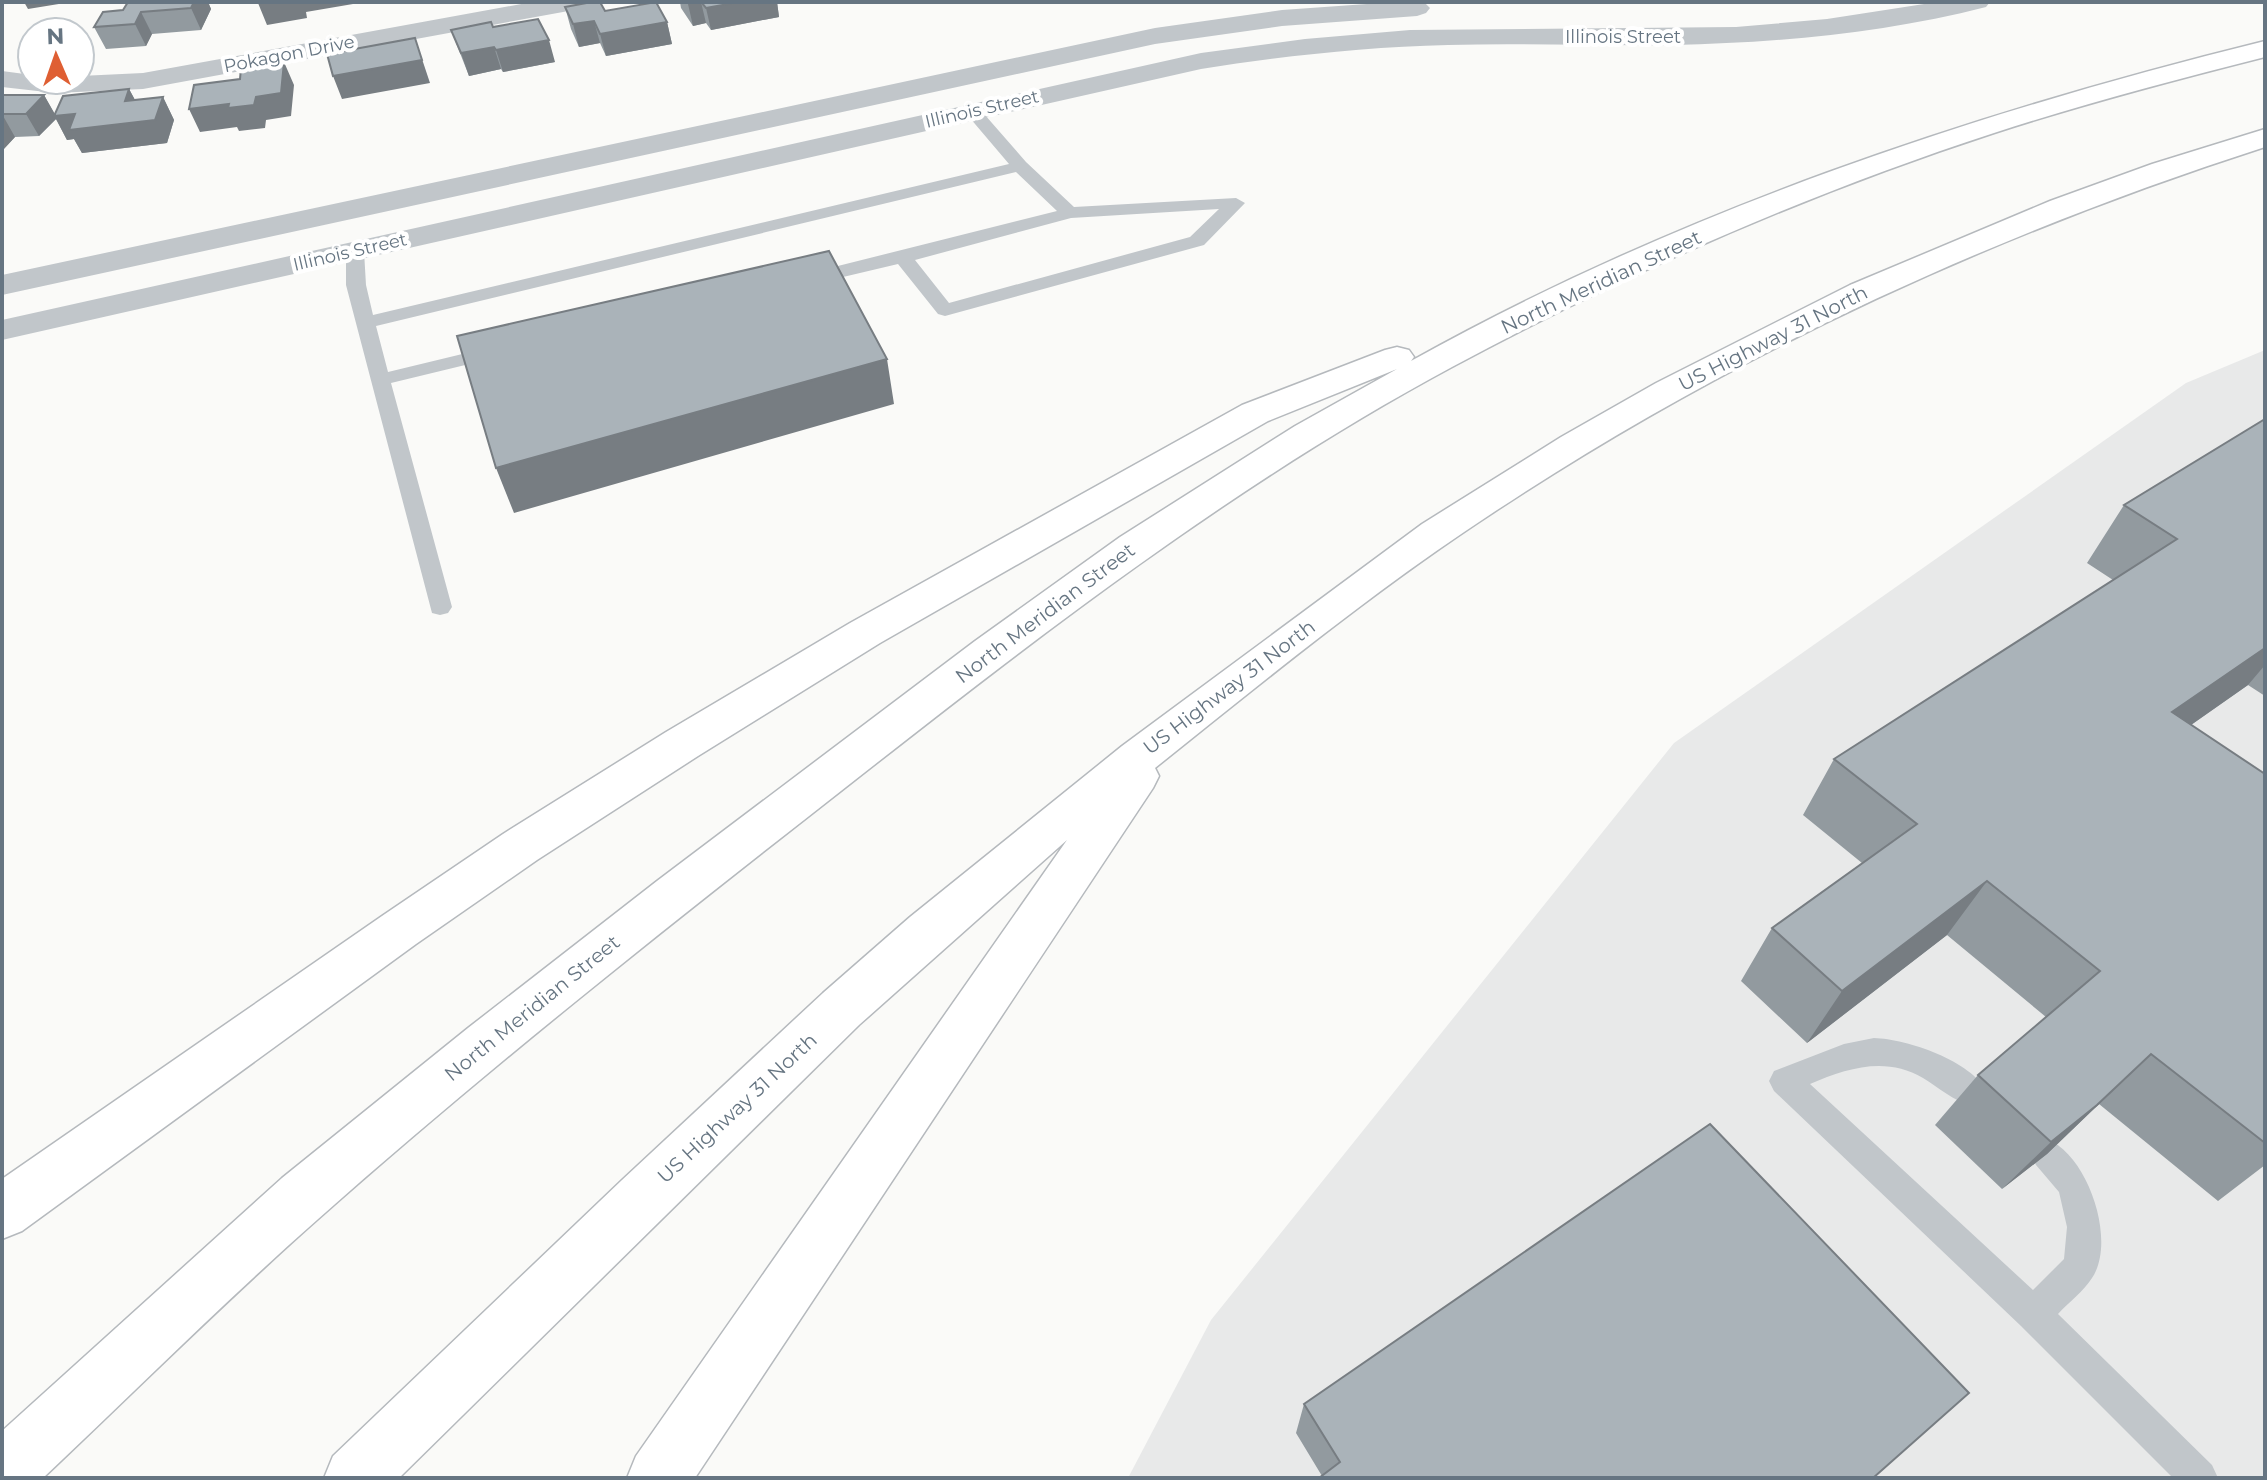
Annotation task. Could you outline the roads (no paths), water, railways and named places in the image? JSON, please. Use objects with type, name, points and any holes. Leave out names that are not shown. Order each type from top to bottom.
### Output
[{"type":"highway","name":"North Meridian Street","points":[[2,1474],[297,1201],[548,993],[1084,582],[1180,514],[1359,405],[1472,343],[1627,267],[1818,186],[1914,150],[2107,89],[2265,49]]},
{"type":"highway","name":"US Highway 31 North","points":[[355,1478],[648,1193],[876,978],[1168,731],[1479,504],[1697,374],[1818,312],[1948,253],[2138,179],[2265,138]]},
{"type":"highway","points":[[2,1212],[520,847],[865,633],[1255,413],[1627,267]]},
{"type":"highway","points":[[658,1478],[1168,731]]},
{"type":"street","name":"Pokagon Drive","points":[[2,79],[26,84],[79,85],[143,81],[574,2]]},
{"type":"street","name":"Illinois Street","points":[[2,330],[1156,69],[1293,48],[1438,37],[1736,35],[1879,20],[1977,2]]},
{"type":"street","name":"Illinois Street","points":[[2,285],[1155,36],[1282,18],[1437,7]]},
{"type":"street","points":[[346,210],[355,251]]},
{"type":"lane","points":[[972,111],[1020,166],[1070,213]]},
{"type":"lane","points":[[365,323],[1020,166]]},
{"type":"lane","points":[[780,286],[1070,213],[1236,203],[1197,241],[945,310],[903,257]]},
{"type":"lane","points":[[355,251],[356,285],[365,323],[440,607]]},
{"type":"lane","points":[[379,380],[483,355]]},
{"type":"lane","points":[[1971,1092],[1908,1055],[1882,1050],[1829,1062],[1785,1081],[2033,1314],[2199,1478]]},
{"type":"lane","points":[[2033,1314],[2080,1267],[2084,1227],[2073,1184],[2047,1154]]}]
